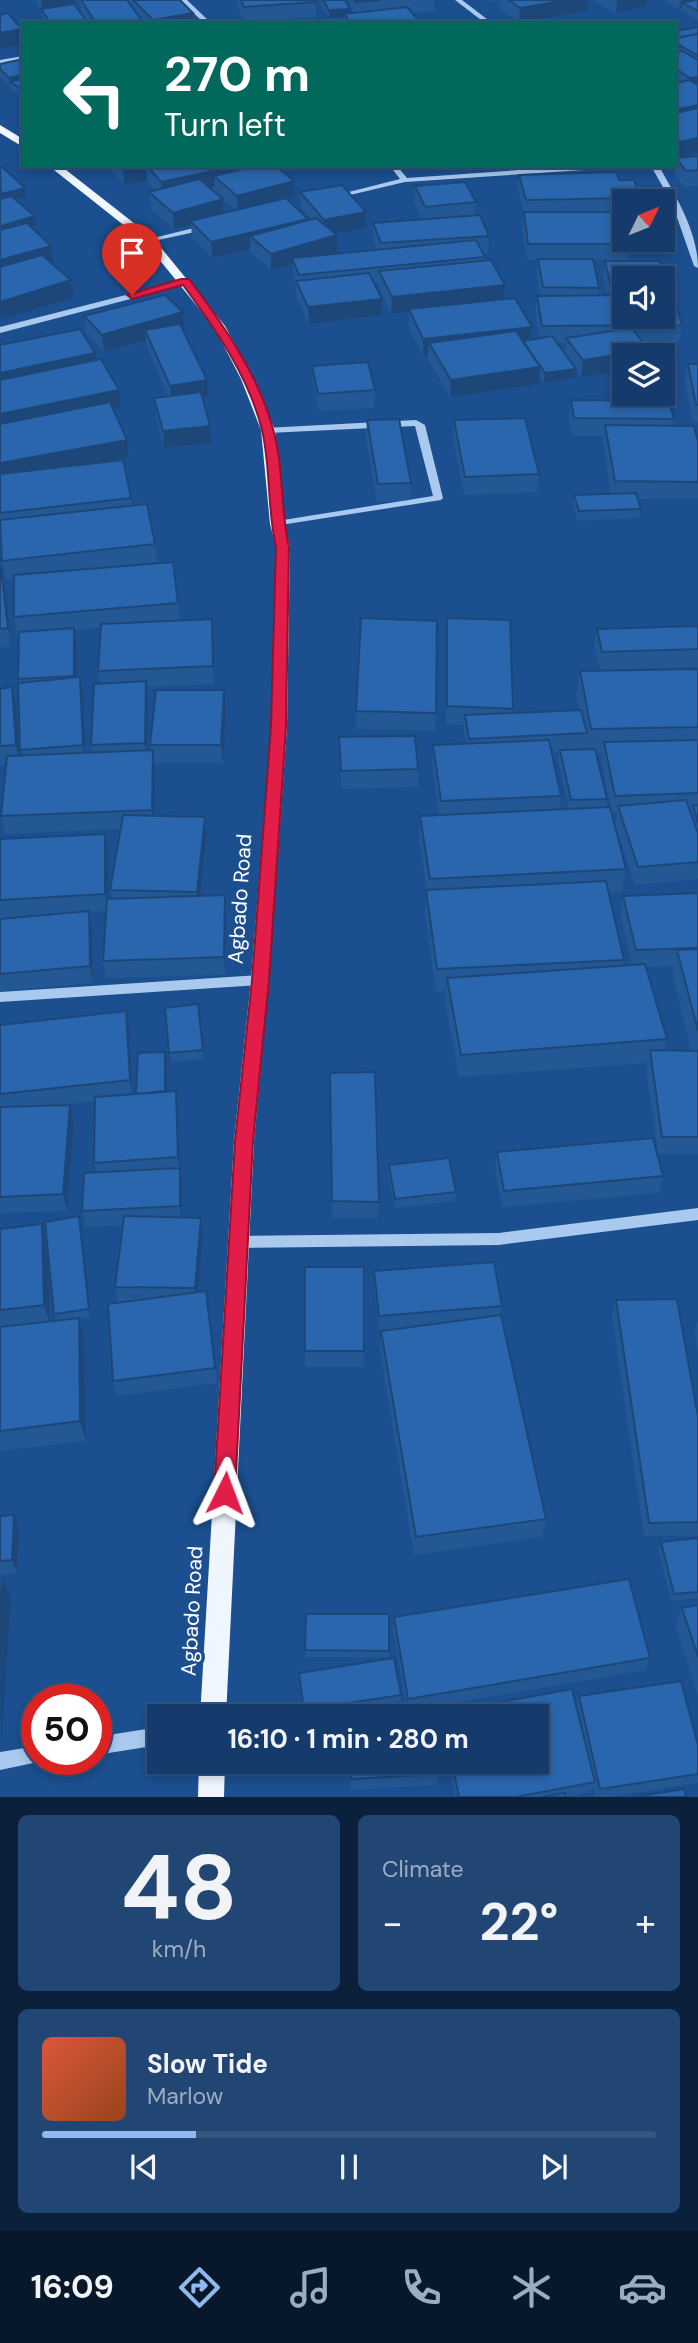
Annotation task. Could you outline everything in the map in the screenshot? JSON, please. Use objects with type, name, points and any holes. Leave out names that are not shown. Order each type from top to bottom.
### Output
[{"type":"main road","points":[[0,128],[21,143]]},
{"type":"main road","name":"Agbado Road","points":[[57,168],[149,240],[219,326],[247,379],[268,430],[277,524],[283,547],[279,727],[261,980],[238,1242],[214,1704]]},
{"type":"main road","points":[[211,1797],[212,1774]]},
{"type":"street","points":[[183,0],[206,21]]},
{"type":"street","points":[[458,0],[486,21]]},
{"type":"street","points":[[0,62],[21,58]]},
{"type":"street","points":[[395,168],[405,180]]},
{"type":"street","points":[[320,200],[405,180],[584,168]]},
{"type":"street","points":[[656,168],[676,203],[698,266]]},
{"type":"street","points":[[149,240],[211,226]]},
{"type":"street","points":[[0,330],[185,282]]},
{"type":"street","points":[[268,430],[416,423],[420,425],[438,498],[277,524]]},
{"type":"street","points":[[0,997],[261,980]]},
{"type":"street","points":[[238,1242],[499,1239],[698,1214]]},
{"type":"street","points":[[112,1743],[147,1738]]},
{"type":"street","points":[[0,1761],[21,1758]]},
{"type":"building","points":[[81,0],[127,0],[142,21],[95,21]]},
{"type":"building","points":[[133,0],[180,0],[193,13],[153,20]]},
{"type":"building","points":[[241,0],[315,0],[316,2],[244,7]]},
{"type":"building","points":[[323,0],[345,0],[350,9],[329,10]]},
{"type":"building","points":[[509,0],[568,0],[520,8]]},
{"type":"building","points":[[698,0],[698,11],[682,3]]},
{"type":"building","points":[[74,4],[87,21],[50,21],[41,9]]},
{"type":"building","points":[[407,7],[419,21],[349,21],[344,14]]},
{"type":"building","points":[[8,13],[21,29],[0,33],[0,15]]},
{"type":"building","points":[[698,27],[698,34],[677,38],[677,31]]},
{"type":"building","points":[[698,34],[698,56],[677,44],[677,38]]},
{"type":"building","points":[[682,51],[698,60],[698,77],[690,78],[677,70],[677,52]]},
{"type":"building","points":[[21,59],[21,75],[9,78],[0,69],[0,64]]},
{"type":"building","points":[[21,79],[21,89],[10,82]]},
{"type":"building","points":[[689,80],[698,85],[698,105],[677,110],[677,83]]},
{"type":"building","points":[[698,108],[698,138],[680,142],[677,140],[677,113]]},
{"type":"building","points":[[698,156],[698,170],[686,171],[677,158]]},
{"type":"building","points":[[2,167],[25,188],[1,194]]},
{"type":"building","points":[[149,168],[227,168],[161,182]]},
{"type":"building","points":[[246,168],[278,168],[294,181],[237,196],[214,176]]},
{"type":"building","points":[[616,172],[619,180],[634,180],[637,189],[612,189],[612,198],[526,200],[519,175]]},
{"type":"building","points":[[199,179],[223,199],[173,213],[149,192]]},
{"type":"building","points":[[465,182],[476,202],[425,207],[415,186]]},
{"type":"building","points":[[342,185],[366,212],[324,220],[300,192]]},
{"type":"building","points":[[11,196],[35,216],[1,226],[0,199]]},
{"type":"building","points":[[286,198],[308,219],[211,242],[190,221]]},
{"type":"building","points":[[524,212],[612,212],[612,244],[528,244]]},
{"type":"building","points":[[480,215],[489,236],[381,243],[373,223]]},
{"type":"building","points":[[316,218],[337,235],[271,254],[250,236]]},
{"type":"building","points":[[27,223],[51,246],[0,260],[0,230]]},
{"type":"building","points":[[476,240],[485,257],[299,275],[292,258]]},
{"type":"building","points":[[42,255],[71,280],[0,302],[0,267]]},
{"type":"building","points":[[538,259],[593,259],[599,288],[543,287]]},
{"type":"building","points":[[491,260],[505,285],[392,297],[379,271]]},
{"type":"building","points":[[605,261],[660,261],[662,266],[612,266],[611,287]]},
{"type":"building","points":[[369,273],[382,299],[308,307],[296,281]]},
{"type":"building","points":[[165,295],[183,312],[102,335],[84,316]]},
{"type":"building","points":[[612,295],[612,326],[542,326],[537,296]]},
{"type":"building","points":[[515,298],[532,327],[423,339],[409,309]]},
{"type":"building","points":[[675,302],[682,325],[675,325]]},
{"type":"building","points":[[180,324],[207,380],[170,386],[145,330]]},
{"type":"building","points":[[80,329],[95,353],[0,373],[0,345]]},
{"type":"building","points":[[633,329],[644,343],[612,343],[612,356],[583,360],[566,338]]},
{"type":"building","points":[[516,331],[540,367],[451,380],[429,343]]},
{"type":"building","points":[[552,336],[576,369],[545,373],[523,341]]},
{"type":"building","points":[[101,359],[119,390],[0,414],[0,380]]},
{"type":"building","points":[[368,362],[375,390],[318,394],[312,366]]},
{"type":"building","points":[[688,364],[698,364],[698,405],[696,405]]},
{"type":"building","points":[[201,392],[210,426],[163,431],[154,398]]},
{"type":"building","points":[[571,400],[612,400],[612,406],[670,406],[674,419],[574,418]]},
{"type":"building","points":[[110,402],[127,440],[0,463],[0,424]]},
{"type":"building","points":[[525,418],[539,474],[465,477],[454,420]]},
{"type":"building","points":[[399,419],[411,483],[378,484],[367,420]]},
{"type":"building","points":[[605,425],[694,426],[698,441],[698,482],[615,481]]},
{"type":"building","points":[[123,460],[131,498],[0,513],[0,474]]},
{"type":"building","points":[[636,493],[641,509],[579,511],[574,495]]},
{"type":"building","points":[[147,504],[155,544],[2,561],[0,520]]},
{"type":"building","points":[[173,562],[178,603],[14,617],[14,575]]},
{"type":"building","points":[[0,570],[8,628],[0,629]]},
{"type":"building","points":[[361,618],[437,621],[436,713],[356,711]]},
{"type":"building","points":[[447,618],[510,620],[513,709],[447,706]]},
{"type":"building","points":[[212,619],[213,666],[98,671],[101,624]]},
{"type":"building","points":[[698,626],[698,649],[602,652],[597,629]]},
{"type":"building","points":[[74,628],[74,676],[18,679],[19,632]]},
{"type":"building","points":[[698,669],[698,727],[591,729],[580,671]]},
{"type":"building","points":[[80,677],[83,745],[20,750],[18,683]]},
{"type":"building","points":[[146,681],[145,743],[91,745],[94,684]]},
{"type":"building","points":[[12,687],[16,745],[0,746],[0,689]]},
{"type":"building","points":[[156,690],[224,690],[221,745],[150,745]]},
{"type":"building","points":[[581,710],[587,733],[469,739],[465,715]]},
{"type":"building","points":[[415,736],[418,769],[341,771],[339,737]]},
{"type":"building","points":[[549,740],[561,796],[441,801],[433,745]]},
{"type":"building","points":[[698,740],[698,793],[615,796],[604,742]]},
{"type":"building","points":[[595,749],[607,799],[571,800],[560,750]]},
{"type":"building","points":[[153,750],[152,810],[1,816],[7,756]]},
{"type":"building","points":[[686,800],[698,833],[698,862],[638,867],[618,806]]},
{"type":"building","points":[[693,805],[698,805],[698,823]]},
{"type":"building","points":[[610,807],[626,869],[430,879],[420,816]]},
{"type":"building","points":[[123,815],[205,817],[197,892],[110,890]]},
{"type":"building","points":[[105,834],[105,894],[0,900],[0,839]]},
{"type":"building","points":[[606,881],[624,960],[437,969],[426,890]]},
{"type":"building","points":[[698,893],[698,948],[636,950],[623,896]]},
{"type":"building","points":[[225,895],[224,957],[103,961],[107,899]]},
{"type":"building","points":[[89,911],[90,966],[0,974],[0,919]]},
{"type":"building","points":[[698,949],[698,1031],[677,950]]},
{"type":"building","points":[[645,964],[667,1039],[461,1055],[447,978]]},
{"type":"building","points":[[198,1004],[203,1050],[169,1053],[165,1008]]},
{"type":"building","points":[[126,1011],[130,1080],[0,1094],[0,1025]]},
{"type":"building","points":[[650,1050],[698,1051],[698,1137],[662,1137]]},
{"type":"building","points":[[165,1052],[165,1091],[136,1094],[138,1053]]},
{"type":"building","points":[[375,1072],[379,1202],[332,1201],[330,1073]]},
{"type":"building","points":[[176,1091],[178,1157],[94,1163],[95,1097]]},
{"type":"building","points":[[70,1105],[63,1194],[0,1197],[0,1107]]},
{"type":"building","points":[[653,1138],[663,1176],[504,1191],[497,1152]]},
{"type":"building","points":[[449,1158],[456,1192],[395,1199],[389,1165]]},
{"type":"building","points":[[180,1168],[180,1206],[82,1211],[84,1173]]},
{"type":"building","points":[[79,1216],[89,1309],[54,1314],[45,1222]]},
{"type":"building","points":[[124,1216],[201,1218],[195,1288],[115,1287]]},
{"type":"building","points":[[42,1224],[44,1305],[0,1310],[0,1229]]},
{"type":"building","points":[[494,1262],[502,1306],[379,1316],[374,1271]]},
{"type":"building","points":[[305,1267],[364,1267],[364,1351],[305,1351]]},
{"type":"building","points":[[206,1291],[215,1368],[113,1381],[108,1304]]},
{"type":"building","points":[[677,1299],[698,1417],[698,1522],[649,1523],[616,1300]]},
{"type":"building","points":[[501,1315],[546,1519],[416,1537],[381,1331]]},
{"type":"building","points":[[79,1318],[80,1421],[0,1431],[0,1327]]},
{"type":"building","points":[[14,1515],[12,1560],[0,1561],[0,1516]]},
{"type":"building","points":[[698,1538],[698,1592],[674,1594],[661,1542]]},
{"type":"building","points":[[629,1579],[650,1658],[408,1699],[394,1617]]},
{"type":"building","points":[[0,1580],[3,1580],[0,1627]]},
{"type":"building","points":[[698,1605],[698,1657],[682,1608]]},
{"type":"building","points":[[306,1614],[389,1614],[389,1651],[305,1650]]},
{"type":"building","points":[[394,1658],[401,1695],[343,1704],[303,1704],[299,1673]]},
{"type":"building","points":[[681,1681],[698,1745],[698,1774],[600,1789],[579,1696]]},
{"type":"building","points":[[572,1689],[595,1782],[516,1797],[459,1797],[454,1774],[549,1774],[549,1704],[491,1704]]},
{"type":"building","points":[[351,1774],[438,1774],[351,1779]]},
{"type":"building","points":[[684,1789],[686,1797],[634,1797]]},
{"type":"building","points":[[565,1793],[566,1797],[542,1797]]},
{"type":"route","points":[[132,295],[185,282],[219,326],[247,379],[268,430],[277,524],[283,547],[279,727],[261,980],[244,1141],[225,1493]]}]
